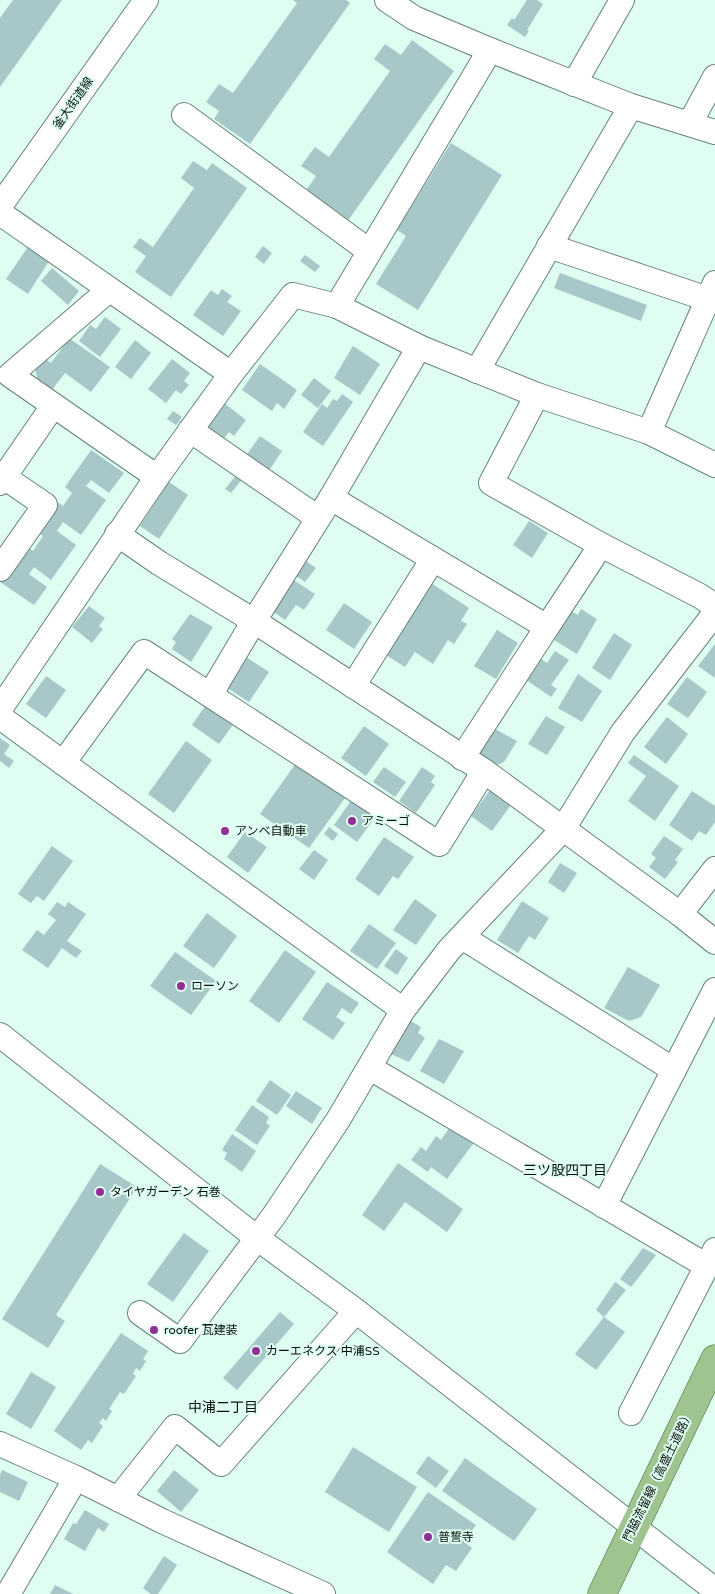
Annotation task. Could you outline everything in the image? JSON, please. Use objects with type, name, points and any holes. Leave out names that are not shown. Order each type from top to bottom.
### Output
[{"type":"main road","name":"門脇流留線（高盛土道路）","points":[[602,1594],[715,1359]]},
{"type":"street","name":"釜大街道線","points":[[0,206],[146,0]]},
{"type":"street","points":[[387,0],[419,9],[490,50],[574,84],[631,106],[715,132]]},
{"type":"street","points":[[574,84],[622,0]]},
{"type":"street","points":[[337,306],[490,50]]},
{"type":"street","points":[[690,124],[715,77]]},
{"type":"street","points":[[477,371],[631,106]]},
{"type":"street","points":[[184,115],[369,252]]},
{"type":"street","points":[[0,213],[231,374]]},
{"type":"street","points":[[549,246],[711,291],[649,432]]},
{"type":"street","points":[[109,290],[10,375],[156,478]]},
{"type":"street","points":[[0,709],[156,478],[231,374],[293,294],[337,306],[419,347],[537,396],[649,432],[715,465]]},
{"type":"street","points":[[210,695],[331,498],[419,347]]},
{"type":"street","points":[[537,396],[491,483],[601,545],[700,596],[715,606]]},
{"type":"street","points":[[0,569],[45,505],[2,480],[53,406]]},
{"type":"street","points":[[190,430],[318,518]]},
{"type":"street","points":[[331,498],[547,627]]},
{"type":"street","points":[[118,534],[159,563],[254,621],[484,772],[680,914],[715,942]]},
{"type":"street","points":[[462,758],[601,545]]},
{"type":"street","points":[[353,686],[433,559]]},
{"type":"street","points":[[140,1313],[180,1341],[258,1238],[338,1120],[403,1010],[449,950],[563,829],[623,732],[715,613]]},
{"type":"street","points":[[63,763],[144,652],[439,844],[484,772]]},
{"type":"street","points":[[0,717],[403,1010]]},
{"type":"street","points":[[680,914],[715,869]]},
{"type":"street","points":[[462,937],[674,1070]]},
{"type":"street","points":[[604,1206],[715,990]]},
{"type":"street","points":[[0,1035],[258,1238],[356,1311],[715,1590]]},
{"type":"street","points":[[370,1068],[604,1206],[711,1258],[631,1413]]},
{"type":"street","points":[[118,1499],[175,1427],[221,1464],[356,1311]]},
{"type":"street","points":[[0,1444],[76,1478],[162,1521],[323,1594]]},
{"type":"street","points":[[8,1594],[76,1478]]},
{"type":"building","points":[[13,0],[62,0],[0,87],[0,18]]},
{"type":"building","points":[[293,0],[346,0],[350,3],[250,144],[214,119],[219,111],[206,102],[219,84],[233,93],[297,3]]},
{"type":"building","points":[[527,0],[537,0],[543,4],[527,30],[529,31],[525,37],[507,25],[512,18],[514,20]]},
{"type":"building","points":[[412,40],[454,71],[347,222],[305,192],[316,176],[301,166],[315,147],[329,157],[390,71],[374,59],[385,44],[401,55]]},
{"type":"building","points":[[451,143],[502,175],[418,310],[376,284],[406,236],[397,230]]},
{"type":"building","points":[[193,161],[207,170],[212,163],[247,188],[171,297],[135,272],[146,256],[133,247],[140,238],[153,247],[194,188],[181,178]]},
{"type":"building","points":[[30,244],[51,258],[28,294],[6,279]]},
{"type":"building","points":[[263,246],[272,253],[264,264],[255,257]]},
{"type":"building","points":[[305,255],[320,266],[315,272],[300,261]]},
{"type":"building","points":[[52,268],[79,291],[68,305],[41,281]]},
{"type":"building","points":[[560,273],[647,305],[641,321],[554,288]]},
{"type":"building","points":[[222,289],[232,296],[227,302],[241,311],[223,336],[193,315],[211,290],[218,295]]},
{"type":"building","points":[[105,317],[121,329],[100,357],[79,341],[90,325],[96,329]]},
{"type":"building","points":[[69,338],[110,367],[91,392],[65,373],[51,391],[38,381],[35,369],[43,357],[51,363]]},
{"type":"building","points":[[135,340],[151,353],[131,379],[115,367]]},
{"type":"building","points":[[353,346],[380,364],[360,395],[334,378]]},
{"type":"building","points":[[172,359],[190,373],[184,381],[189,385],[181,394],[176,390],[166,403],[148,389]]},
{"type":"building","points":[[260,364],[297,390],[284,409],[277,403],[272,411],[242,390]]},
{"type":"building","points":[[314,378],[331,391],[318,408],[301,395]]},
{"type":"building","points":[[342,394],[353,402],[323,446],[303,432],[322,404],[327,408],[333,399],[337,401]]},
{"type":"building","points":[[224,403],[246,420],[234,436],[229,432],[219,445],[203,432]]},
{"type":"building","points":[[173,411],[182,417],[176,425],[167,419]]},
{"type":"building","points":[[260,436],[282,451],[268,472],[245,457]]},
{"type":"building","points":[[91,450],[124,473],[109,493],[91,480],[86,486],[106,500],[81,535],[63,522],[57,531],[76,545],[51,580],[34,567],[29,574],[47,587],[34,605],[0,582],[26,545],[33,551],[43,536],[35,531],[56,501],[63,506],[72,493],[65,487]]},
{"type":"building","points":[[238,473],[244,477],[231,493],[225,489]]},
{"type":"building","points":[[169,482],[188,495],[159,539],[140,526]]},
{"type":"building","points":[[529,521],[548,533],[532,558],[513,545]]},
{"type":"building","points":[[302,558],[316,568],[305,582],[292,573]]},
{"type":"building","points":[[292,579],[315,594],[304,610],[296,605],[285,620],[271,610]]},
{"type":"building","points":[[431,583],[469,608],[461,621],[467,624],[454,644],[448,640],[433,664],[415,652],[405,667],[386,655]]},
{"type":"building","points":[[344,603],[372,622],[354,649],[326,630]]},
{"type":"building","points":[[89,606],[105,618],[99,626],[103,629],[92,643],[72,627]]},
{"type":"building","points":[[581,609],[597,619],[577,654],[554,640],[571,611],[578,615]]},
{"type":"building","points":[[190,614],[213,627],[191,662],[172,649],[176,642],[172,639]]},
{"type":"building","points":[[497,630],[518,643],[496,679],[474,666]]},
{"type":"building","points":[[614,633],[632,645],[610,680],[592,668]]},
{"type":"building","points":[[715,644],[715,678],[698,666]]},
{"type":"building","points":[[555,651],[569,660],[551,685],[557,689],[551,697],[525,679],[540,658],[547,663]]},
{"type":"building","points":[[246,657],[269,672],[249,702],[226,687]]},
{"type":"building","points":[[578,674],[602,691],[582,722],[558,708]]},
{"type":"building","points":[[46,676],[66,690],[46,718],[26,704]]},
{"type":"building","points":[[687,677],[707,692],[688,718],[667,704]]},
{"type":"building","points":[[208,702],[235,722],[219,744],[192,725]]},
{"type":"building","points":[[546,716],[565,727],[547,755],[528,744]]},
{"type":"building","points":[[667,717],[688,734],[666,764],[644,747]]},
{"type":"building","points":[[488,725],[517,741],[504,762],[497,765],[472,750]]},
{"type":"building","points":[[364,726],[389,744],[366,776],[341,758]]},
{"type":"building","points":[[0,738],[10,745],[4,754],[14,761],[9,768],[0,761]]},
{"type":"building","points":[[186,741],[212,760],[174,813],[148,794]]},
{"type":"building","points":[[634,755],[679,786],[655,821],[628,801],[646,776],[628,763]]},
{"type":"building","points":[[296,763],[345,798],[309,848],[260,814]]},
{"type":"building","points":[[384,767],[406,782],[395,797],[373,782]]},
{"type":"building","points":[[422,767],[435,776],[431,782],[435,785],[416,813],[399,801]]},
{"type":"building","points":[[490,790],[511,805],[492,831],[471,816]]},
{"type":"building","points":[[692,791],[715,806],[715,822],[706,835],[699,831],[692,841],[669,825]]},
{"type":"building","points":[[355,795],[379,812],[357,842],[334,825]]},
{"type":"building","points":[[329,827],[338,834],[333,841],[324,834]]},
{"type":"building","points":[[245,832],[267,847],[248,873],[227,857]]},
{"type":"building","points":[[664,836],[683,849],[675,860],[678,862],[665,879],[649,867],[656,858],[651,854]]},
{"type":"building","points":[[384,837],[414,857],[398,879],[393,876],[379,896],[355,879]]},
{"type":"building","points":[[52,846],[73,861],[44,901],[37,896],[31,903],[18,894]]},
{"type":"building","points":[[314,850],[328,860],[314,880],[299,869]]},
{"type":"building","points":[[560,863],[577,873],[564,893],[548,882]]},
{"type":"building","points":[[415,899],[437,915],[416,945],[393,930]]},
{"type":"building","points":[[522,901],[549,918],[535,940],[529,936],[518,953],[497,940]]},
{"type":"building","points":[[57,902],[65,907],[68,902],[86,914],[67,941],[82,951],[76,958],[62,948],[48,968],[22,950],[37,930],[44,935],[56,920],[48,914]]},
{"type":"building","points":[[207,913],[237,936],[214,968],[183,946]]},
{"type":"building","points":[[369,924],[396,943],[377,969],[350,951]]},
{"type":"building","points":[[396,949],[408,958],[397,975],[384,966]]},
{"type":"building","points":[[285,950],[316,972],[279,1023],[249,1001]]},
{"type":"building","points":[[175,952],[216,981],[191,1015],[150,986]]},
{"type":"building","points":[[628,967],[660,985],[641,1017],[629,1021],[604,1008]]},
{"type":"building","points":[[327,982],[359,1003],[351,1014],[342,1008],[336,1017],[345,1023],[333,1040],[302,1019]]},
{"type":"building","points":[[404,1017],[421,1027],[418,1033],[425,1038],[409,1062],[384,1051]]},
{"type":"building","points":[[439,1039],[464,1051],[444,1084],[420,1071]]},
{"type":"building","points":[[270,1080],[291,1095],[277,1115],[256,1101]]},
{"type":"building","points":[[296,1091],[322,1108],[312,1124],[286,1106]]},
{"type":"building","points":[[252,1105],[269,1117],[266,1123],[270,1126],[257,1145],[235,1130]]},
{"type":"building","points":[[452,1124],[475,1141],[447,1179],[431,1167],[428,1172],[411,1160],[421,1147],[426,1151],[436,1136],[441,1140]]},
{"type":"building","points":[[232,1134],[256,1151],[242,1172],[224,1159],[227,1153],[222,1150]]},
{"type":"building","points":[[398,1163],[463,1209],[447,1232],[405,1202],[384,1231],[362,1215]]},
{"type":"building","points":[[100,1164],[137,1187],[56,1315],[65,1321],[48,1348],[2,1319]]},
{"type":"building","points":[[184,1233],[209,1251],[173,1302],[147,1284]]},
{"type":"building","points":[[643,1248],[656,1255],[631,1287],[620,1279]]},
{"type":"building","points":[[615,1282],[626,1290],[604,1317],[596,1310]]},
{"type":"building","points":[[280,1312],[294,1324],[237,1390],[223,1378]]},
{"type":"building","points":[[604,1317],[625,1332],[596,1370],[575,1354]]},
{"type":"building","points":[[121,1333],[148,1351],[143,1359],[146,1361],[140,1371],[136,1368],[133,1374],[136,1376],[124,1394],[120,1392],[109,1409],[112,1411],[106,1421],[103,1418],[99,1423],[103,1426],[92,1443],[88,1440],[81,1450],[54,1431]]},
{"type":"building","points":[[31,1372],[56,1387],[31,1429],[6,1414]]},
{"type":"building","points":[[353,1447],[417,1487],[389,1532],[325,1492]]},
{"type":"building","points":[[428,1456],[449,1471],[436,1488],[416,1473]]},
{"type":"building","points":[[465,1458],[537,1509],[514,1541],[442,1491]]},
{"type":"building","points":[[2,1470],[28,1482],[19,1501],[0,1492],[0,1475]]},
{"type":"building","points":[[174,1470],[199,1490],[181,1512],[157,1491]]},
{"type":"building","points":[[428,1492],[476,1525],[464,1542],[472,1548],[456,1571],[446,1565],[433,1584],[387,1552]]},
{"type":"building","points":[[85,1510],[109,1524],[104,1532],[98,1528],[85,1551],[64,1539],[73,1523],[76,1524]]},
{"type":"building","points":[[164,1556],[177,1565],[158,1594],[151,1594],[143,1588]]},
{"type":"building","points":[[55,1585],[73,1594],[50,1594]]},
{"type":"place","name":"アミーゴ","points":[[352,821]]},
{"type":"place","name":"アンベ自動車","points":[[225,831]]},
{"type":"place","name":"ローソン","points":[[181,986]]},
{"type":"place","name":"タイヤガーデン 石巻","points":[[100,1192]]},
{"type":"place","name":"roofer 瓦建装","points":[[154,1330]]},
{"type":"place","name":"カーエネクス 中浦SS","points":[[256,1351]]},
{"type":"place","name":"普誓寺","points":[[428,1537]]},
{"type":"district","name":"三ツ股四丁目","points":[[565,1170]]},
{"type":"district","name":"中浦二丁目","points":[[223,1407]]}]
